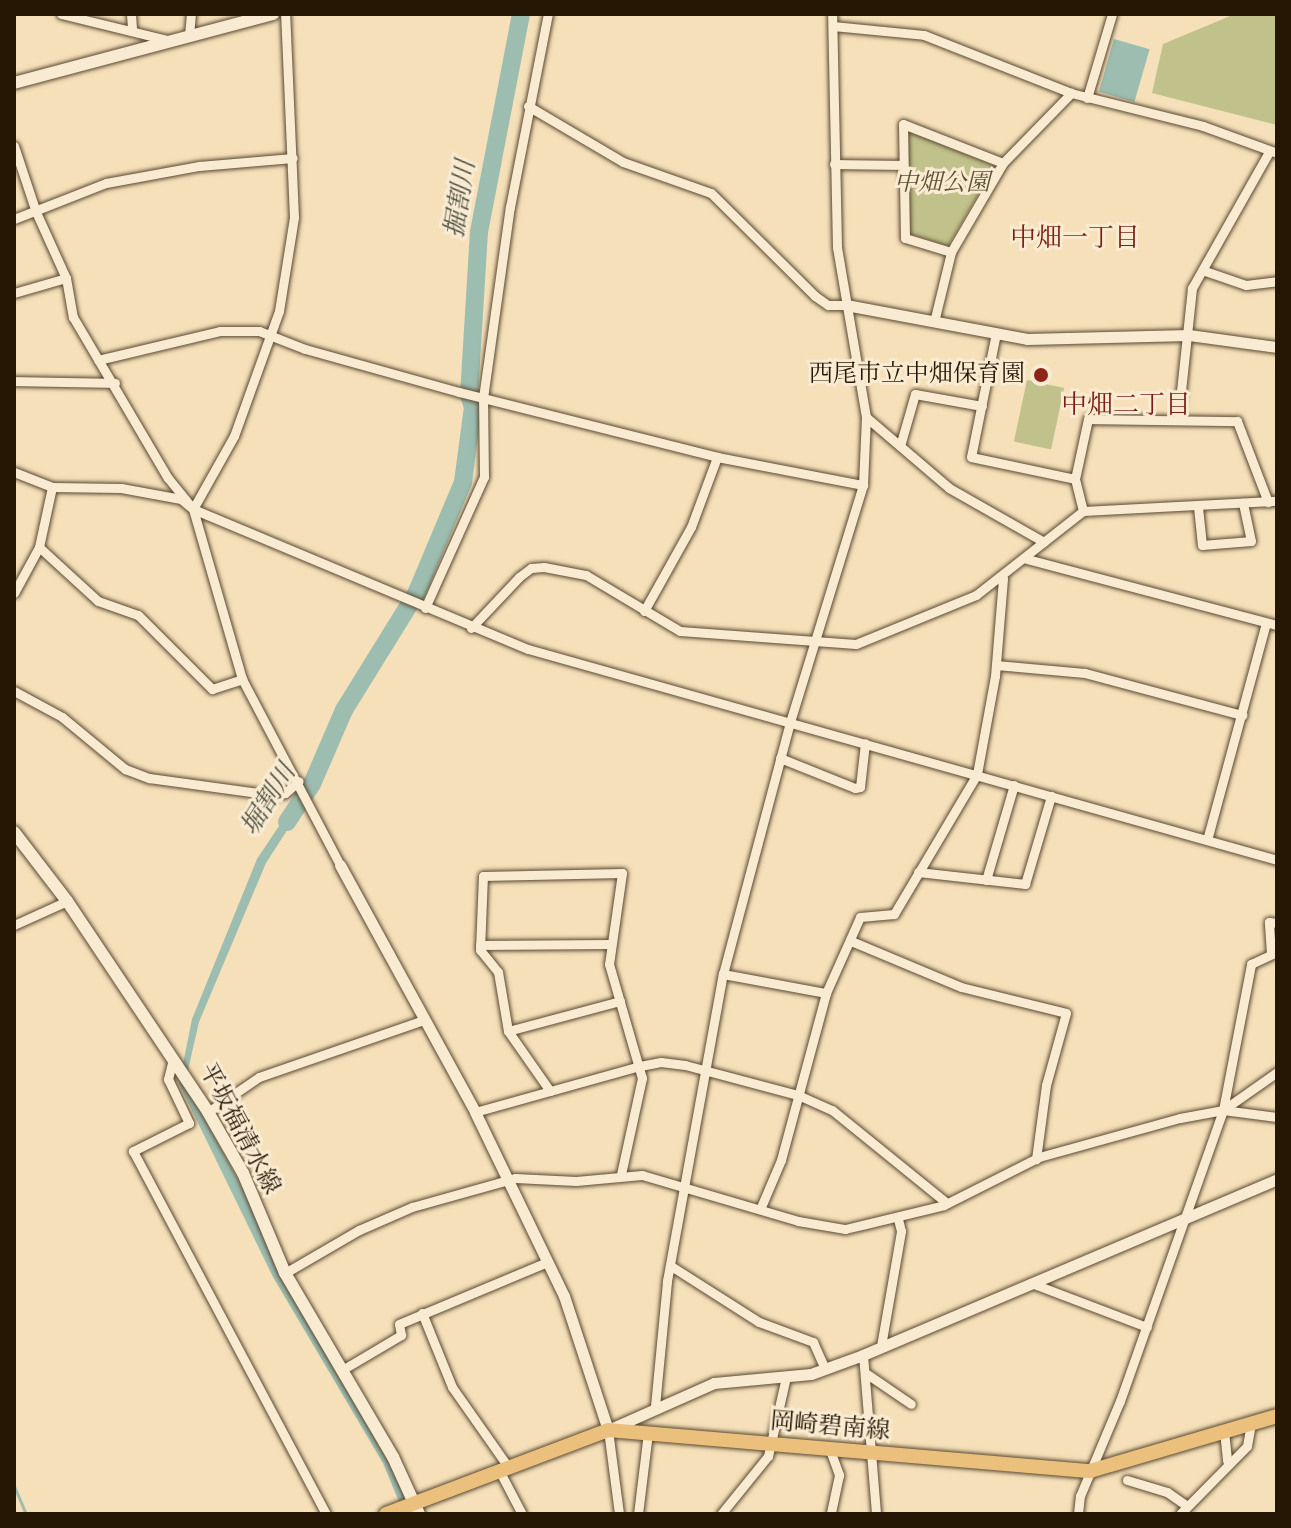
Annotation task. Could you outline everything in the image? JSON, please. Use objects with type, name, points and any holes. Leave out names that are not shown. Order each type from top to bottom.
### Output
[{"type":"main road","points":[[14,83],[273,14]]},
{"type":"main road","name":"平坂福清水線","points":[[14,832],[67,901],[174,1055],[208,1112],[243,1173],[285,1273],[342,1370],[414,1510]]},
{"type":"main road","name":"岡崎碧南線","points":[[386,1514],[414,1510],[504,1470],[608,1430],[1090,1471],[1277,1416]]},
{"type":"street","points":[[61,14],[104,18],[171,41]]},
{"type":"street","points":[[131,14],[132,30]]},
{"type":"street","points":[[189,36],[191,14]]},
{"type":"street","points":[[193,509],[234,436],[270,338],[294,217],[285,14]]},
{"type":"street","points":[[425,608],[484,477],[483,398],[528,106],[548,14]]},
{"type":"street","points":[[655,1406],[671,1266],[723,974],[790,722],[863,485],[866,417],[837,247],[832,14]]},
{"type":"street","points":[[1087,98],[1112,14]]},
{"type":"street","points":[[833,26],[924,35],[1071,93],[1203,126],[1273,152],[1205,271],[1192,288],[1178,419]]},
{"type":"street","points":[[934,322],[951,252],[1003,163],[1071,93]]},
{"type":"street","points":[[528,106],[623,162],[711,193],[815,296],[828,305],[846,305],[1027,339],[1189,335],[1277,347]]},
{"type":"street","points":[[951,252],[905,238],[901,165],[903,124],[1003,163]]},
{"type":"street","points":[[14,146],[36,212],[66,278],[73,317],[115,383],[168,478],[193,509],[242,679],[475,1112],[577,1329],[608,1430],[619,1514]]},
{"type":"street","points":[[14,219],[106,183],[199,166],[293,158]]},
{"type":"street","points":[[834,164],[901,165]]},
{"type":"street","points":[[1205,271],[1246,285],[1277,281]]},
{"type":"street","points":[[14,293],[66,278]]},
{"type":"street","points":[[98,360],[220,331],[259,331],[270,338],[483,398],[717,457],[863,485]]},
{"type":"street","points":[[996,333],[971,457],[1075,479]]},
{"type":"street","points":[[14,381],[115,383]]},
{"type":"street","points":[[900,446],[915,394],[982,406]]},
{"type":"street","points":[[866,417],[949,488],[1044,542]]},
{"type":"street","points":[[471,628],[531,568],[586,575],[680,631],[856,644],[905,628],[1003,578],[1083,511],[1272,501],[1237,421],[1088,419],[1075,479],[1083,511]]},
{"type":"street","points":[[644,611],[691,527],[717,457]]},
{"type":"street","points":[[14,472],[52,487],[121,488],[181,499],[193,509],[471,628],[528,649],[1277,860]]},
{"type":"street","points":[[14,593],[39,547],[52,487]]},
{"type":"street","points":[[1198,507],[1202,545],[1251,541],[1243,503]]},
{"type":"street","points":[[39,547],[98,601],[138,615],[212,689],[242,679]]},
{"type":"street","points":[[1027,559],[1277,625]]},
{"type":"street","points":[[761,1207],[781,1160],[826,993],[860,917],[894,914],[977,774],[996,665],[1003,578]]},
{"type":"street","points":[[1207,840],[1266,623]]},
{"type":"street","points":[[996,665],[1085,673],[1242,715]]},
{"type":"street","points":[[14,691],[62,717],[125,769],[149,778],[273,795],[285,793],[299,781]]},
{"type":"street","points":[[780,758],[855,788],[860,787],[865,743]]},
{"type":"street","points":[[986,880],[1014,785]]},
{"type":"street","points":[[918,872],[1025,884],[1051,796]]},
{"type":"street","points":[[550,1091],[508,1031],[498,972],[480,945],[483,876],[622,873],[609,964],[640,1066],[621,1174]]},
{"type":"street","points":[[14,925],[67,901]]},
{"type":"street","points":[[1078,1514],[1090,1471],[1147,1327],[1223,1110],[1251,964],[1274,953],[1269,922],[1277,923]]},
{"type":"street","points":[[851,941],[961,987],[1066,1013],[1049,1070],[1036,1159]]},
{"type":"street","points":[[480,945],[610,944]]},
{"type":"street","points":[[723,974],[826,993]]},
{"type":"street","points":[[508,1031],[620,1001]]},
{"type":"street","points":[[208,1112],[259,1077],[424,1020]]},
{"type":"street","points":[[174,1055],[168,1079],[189,1123],[133,1151],[326,1514]]},
{"type":"street","points":[[475,1112],[661,1062],[798,1095],[832,1110],[943,1194],[947,1203]]},
{"type":"street","points":[[285,1273],[359,1230],[412,1207],[508,1179],[576,1181],[621,1174],[686,1186],[798,1221],[845,1229],[898,1219],[947,1203],[1036,1159],[1223,1110],[1277,1072]]},
{"type":"street","points":[[1223,1110],[1277,1117]]},
{"type":"street","points":[[608,1430],[655,1406],[714,1383],[786,1377],[825,1369],[863,1355],[1277,1179]]},
{"type":"street","points":[[881,1346],[901,1231],[898,1219]]},
{"type":"street","points":[[342,1370],[401,1335],[399,1324],[547,1262]]},
{"type":"street","points":[[671,1266],[759,1322],[813,1342],[825,1369]]},
{"type":"street","points":[[1031,1283],[1147,1327]]},
{"type":"street","points":[[422,1313],[452,1387],[504,1470],[522,1514]]},
{"type":"street","points":[[863,1355],[867,1374],[876,1514]]},
{"type":"street","points":[[867,1374],[911,1404]]},
{"type":"street","points":[[721,1514],[760,1469],[770,1444],[786,1377]]},
{"type":"street","points":[[1127,1480],[1167,1492],[1183,1510],[1227,1461],[1247,1446],[1251,1424]]},
{"type":"street","points":[[1224,1431],[1227,1461]]},
{"type":"street","points":[[638,1514],[648,1433]]},
{"type":"street","points":[[830,1450],[839,1475],[831,1514]]},
{"type":"green space","points":[[1235,14],[1277,14],[1277,125],[1152,93],[1163,44]]},
{"type":"green space","name":"中畑公園","points":[[907,131],[995,166],[948,246],[910,234]]},
{"type":"green space","points":[[1027,380],[1064,388],[1051,450],[1014,442]]},
{"type":"shaded area","points":[[1114,39],[1150,49],[1134,102],[1099,92]]},
{"type":"shaded area","points":[[297,799],[302,807],[266,863],[199,1022],[185,1083],[247,1196],[286,1283],[390,1461],[412,1514],[404,1514],[383,1463],[273,1277],[179,1084],[192,1019],[257,859]]},
{"type":"waterway","name":"堀割川","points":[[287,822],[312,784],[344,710],[416,594],[463,482],[473,407],[469,395],[479,232],[521,14]]},
{"type":"waterway","points":[[14,1486],[26,1514]]},
{"type":"place","name":"西尾市立中畑保育園","points":[[1041,375]]},
{"type":"district","name":"中畑一丁目","points":[[1075,239]]},
{"type":"district","name":"中畑二丁目","points":[[1126,406]]},
{"type":"water label","name":"掘割川","points":[[461,199]]}]
